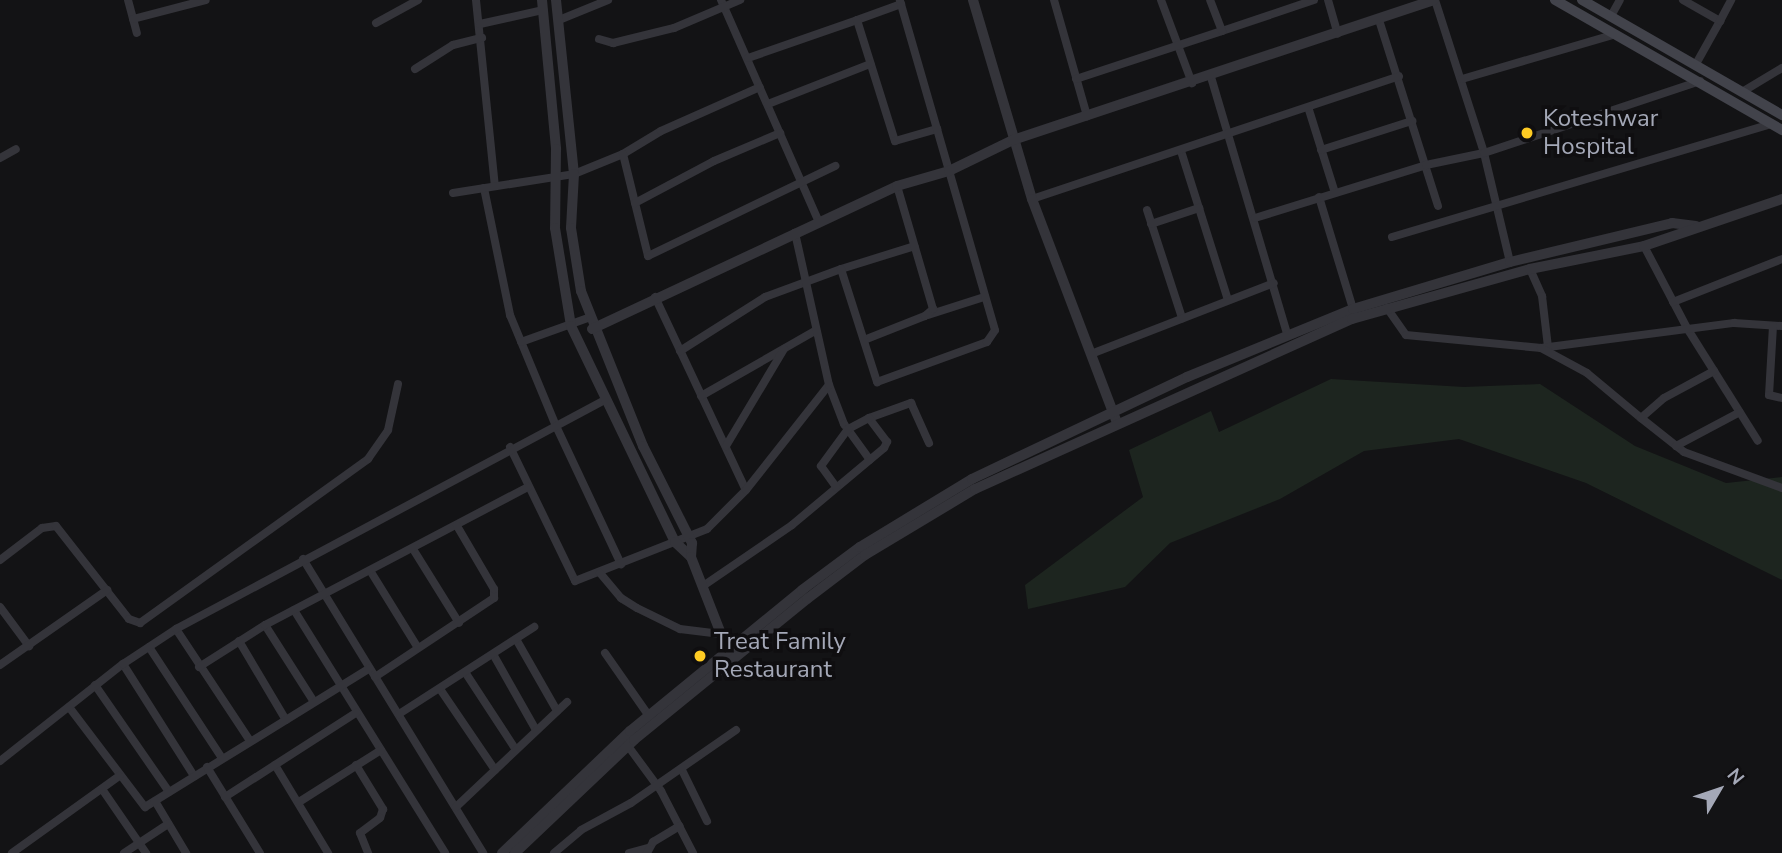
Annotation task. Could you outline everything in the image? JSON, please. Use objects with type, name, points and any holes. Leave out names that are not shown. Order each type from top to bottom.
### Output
[{"type":"main road","points":[[1555,0],[1777,127]]},
{"type":"main road","points":[[1582,0],[1782,115]]},
{"type":"street","points":[[128,0],[138,33]]},
{"type":"street","points":[[133,19],[206,0]]},
{"type":"street","points":[[376,23],[418,0]]},
{"type":"street","points":[[476,0],[482,38],[495,186]]},
{"type":"street","points":[[556,0],[574,174],[571,228],[588,318],[688,536],[691,557],[730,656]]},
{"type":"street","points":[[559,20],[608,0]]},
{"type":"street","points":[[599,39],[614,43],[639,38],[674,28],[723,3],[740,0]]},
{"type":"street","points":[[974,0],[1032,199],[1116,420]]},
{"type":"street","points":[[1054,0],[1087,116]]},
{"type":"street","points":[[1161,0],[1192,83]]},
{"type":"street","points":[[1210,0],[1222,31]]},
{"type":"street","points":[[1076,79],[1314,0]]},
{"type":"street","points":[[1328,0],[1338,34]]},
{"type":"street","points":[[592,329],[655,297],[897,186],[949,171],[1013,140],[1212,77],[1434,0],[1484,153],[1510,262]]},
{"type":"street","points":[[1611,16],[1620,0]]},
{"type":"street","points":[[1683,0],[1720,21]]},
{"type":"street","points":[[1696,64],[1731,0]]},
{"type":"street","points":[[748,58],[900,2],[995,330],[987,342],[877,382],[841,269]]},
{"type":"street","points":[[723,3],[819,222]]},
{"type":"street","points":[[480,24],[542,5],[556,177],[555,228],[570,326],[675,542],[691,557]]},
{"type":"street","points":[[857,20],[895,141],[937,129]]},
{"type":"street","points":[[1379,20],[1399,76],[1438,206]]},
{"type":"street","points":[[1462,79],[1616,34]]},
{"type":"street","points":[[415,69],[453,45],[482,38]]},
{"type":"street","points":[[768,104],[870,64]]},
{"type":"street","points":[[1742,92],[1782,68]]},
{"type":"street","points":[[1032,199],[1309,110],[1399,76]]},
{"type":"street","points":[[1212,77],[1287,334]]},
{"type":"street","points":[[1255,218],[1426,165],[1484,153],[1700,81]]},
{"type":"street","points":[[453,194],[574,174],[622,154],[662,131],[760,87]]},
{"type":"street","points":[[1309,110],[1335,193]]},
{"type":"street","points":[[1321,150],[1412,121]]},
{"type":"street","points":[[1392,237],[1777,127]]},
{"type":"street","points":[[635,203],[703,166],[780,133]]},
{"type":"street","points":[[0,158],[16,149]]},
{"type":"street","points":[[1181,151],[1228,300]]},
{"type":"street","points":[[622,154],[648,256],[835,166]]},
{"type":"street","points":[[897,186],[933,309],[926,316]]},
{"type":"street","points":[[484,188],[510,315],[556,426],[621,564]]},
{"type":"street","points":[[1319,197],[1353,309]]},
{"type":"street","points":[[516,853],[628,746],[860,547],[972,479],[1231,370],[1387,308],[1530,269],[1644,246],[1782,199]]},
{"type":"street","points":[[1152,224],[1199,208]]},
{"type":"street","points":[[1147,210],[1182,318]]},
{"type":"street","points":[[1116,420],[1187,377],[1353,309],[1510,262],[1672,223],[1697,226]]},
{"type":"street","points":[[795,233],[829,385],[848,429],[870,460]]},
{"type":"street","points":[[680,351],[765,297],[915,246]]},
{"type":"street","points":[[1644,246],[1687,328],[1758,441]]},
{"type":"street","points":[[1673,302],[1782,259]]},
{"type":"street","points":[[1530,269],[1542,296],[1544,348]]},
{"type":"street","points":[[1091,354],[1274,283]]},
{"type":"street","points":[[655,297],[746,490]]},
{"type":"street","points":[[864,340],[984,297]]},
{"type":"street","points":[[1387,308],[1406,335],[1544,348],[1734,323],[1778,326],[1769,395],[1782,398]]},
{"type":"street","points":[[521,342],[588,318]]},
{"type":"street","points":[[701,396],[815,331]]},
{"type":"street","points":[[726,446],[786,347]]},
{"type":"street","points":[[1544,348],[1587,373],[1676,446],[1782,488]]},
{"type":"street","points":[[1640,418],[1664,398],[1714,371]]},
{"type":"street","points":[[0,560],[42,528],[56,526],[129,619],[140,623],[368,459],[388,430],[398,384]]},
{"type":"street","points":[[510,447],[572,578],[581,581],[707,529],[746,490],[829,385]]},
{"type":"street","points":[[0,761],[123,664],[176,629],[510,447],[604,400]]},
{"type":"street","points":[[836,487],[821,466],[848,429],[869,418],[911,402],[929,443]]},
{"type":"street","points":[[1676,446],[1740,412]]},
{"type":"street","points":[[703,586],[792,525],[870,460],[887,442],[869,418]]},
{"type":"street","points":[[200,667],[265,625],[371,572],[528,487]]},
{"type":"street","points":[[375,677],[459,623],[495,594],[457,526]]},
{"type":"street","points":[[413,549],[459,623]]},
{"type":"street","points":[[303,559],[483,853]]},
{"type":"street","points":[[371,572],[418,648]]},
{"type":"street","points":[[600,573],[621,598],[637,608],[680,629],[721,634]]},
{"type":"street","points":[[0,665],[107,590]]},
{"type":"street","points":[[0,607],[29,646]]},
{"type":"street","points":[[295,610],[356,713],[445,853]]},
{"type":"street","points":[[265,625],[314,702]]},
{"type":"street","points":[[399,714],[534,627]]},
{"type":"street","points":[[176,629],[250,741]]},
{"type":"street","points":[[516,639],[557,711]]},
{"type":"street","points":[[239,642],[286,720]]},
{"type":"street","points":[[149,647],[222,758]]},
{"type":"street","points":[[606,653],[649,716]]},
{"type":"street","points":[[493,654],[536,730]]},
{"type":"street","points":[[502,853],[649,716],[730,656]]},
{"type":"street","points":[[123,664],[194,776]]},
{"type":"street","points":[[69,707],[141,806],[155,801],[370,668]]},
{"type":"street","points":[[465,672],[516,750]]},
{"type":"street","points":[[95,685],[169,792]]},
{"type":"street","points":[[440,689],[495,770]]},
{"type":"street","points":[[456,807],[567,702]]},
{"type":"street","points":[[225,797],[356,713]]},
{"type":"street","points":[[554,853],[581,830],[682,770],[736,730]]},
{"type":"street","points":[[628,746],[657,785],[693,853]]},
{"type":"street","points":[[299,802],[380,750]]},
{"type":"street","points":[[275,765],[328,853]]},
{"type":"street","points":[[356,765],[383,809],[380,818],[360,833],[368,853]]},
{"type":"street","points":[[207,767],[260,853]]},
{"type":"street","points":[[682,770],[707,821]]},
{"type":"street","points":[[12,853],[119,776]]},
{"type":"street","points":[[102,789],[146,853]]},
{"type":"street","points":[[155,801],[186,853]]},
{"type":"street","points":[[124,853],[169,824]]},
{"type":"street","points":[[629,853],[648,851],[680,826]]},
{"type":"shaded area","points":[[1331,379],[1464,387],[1540,384],[1635,446],[1726,483],[1782,477],[1782,580],[1586,483],[1459,439],[1364,451],[1280,499],[1170,543],[1125,587],[1028,609],[1025,585],[1143,497],[1129,450],[1211,411],[1219,432]]},
{"type":"place","name":"Koteshwar Hospital","points":[[1527,133]]},
{"type":"place","name":"Treat Family Restaurant","points":[[700,656]]}]
